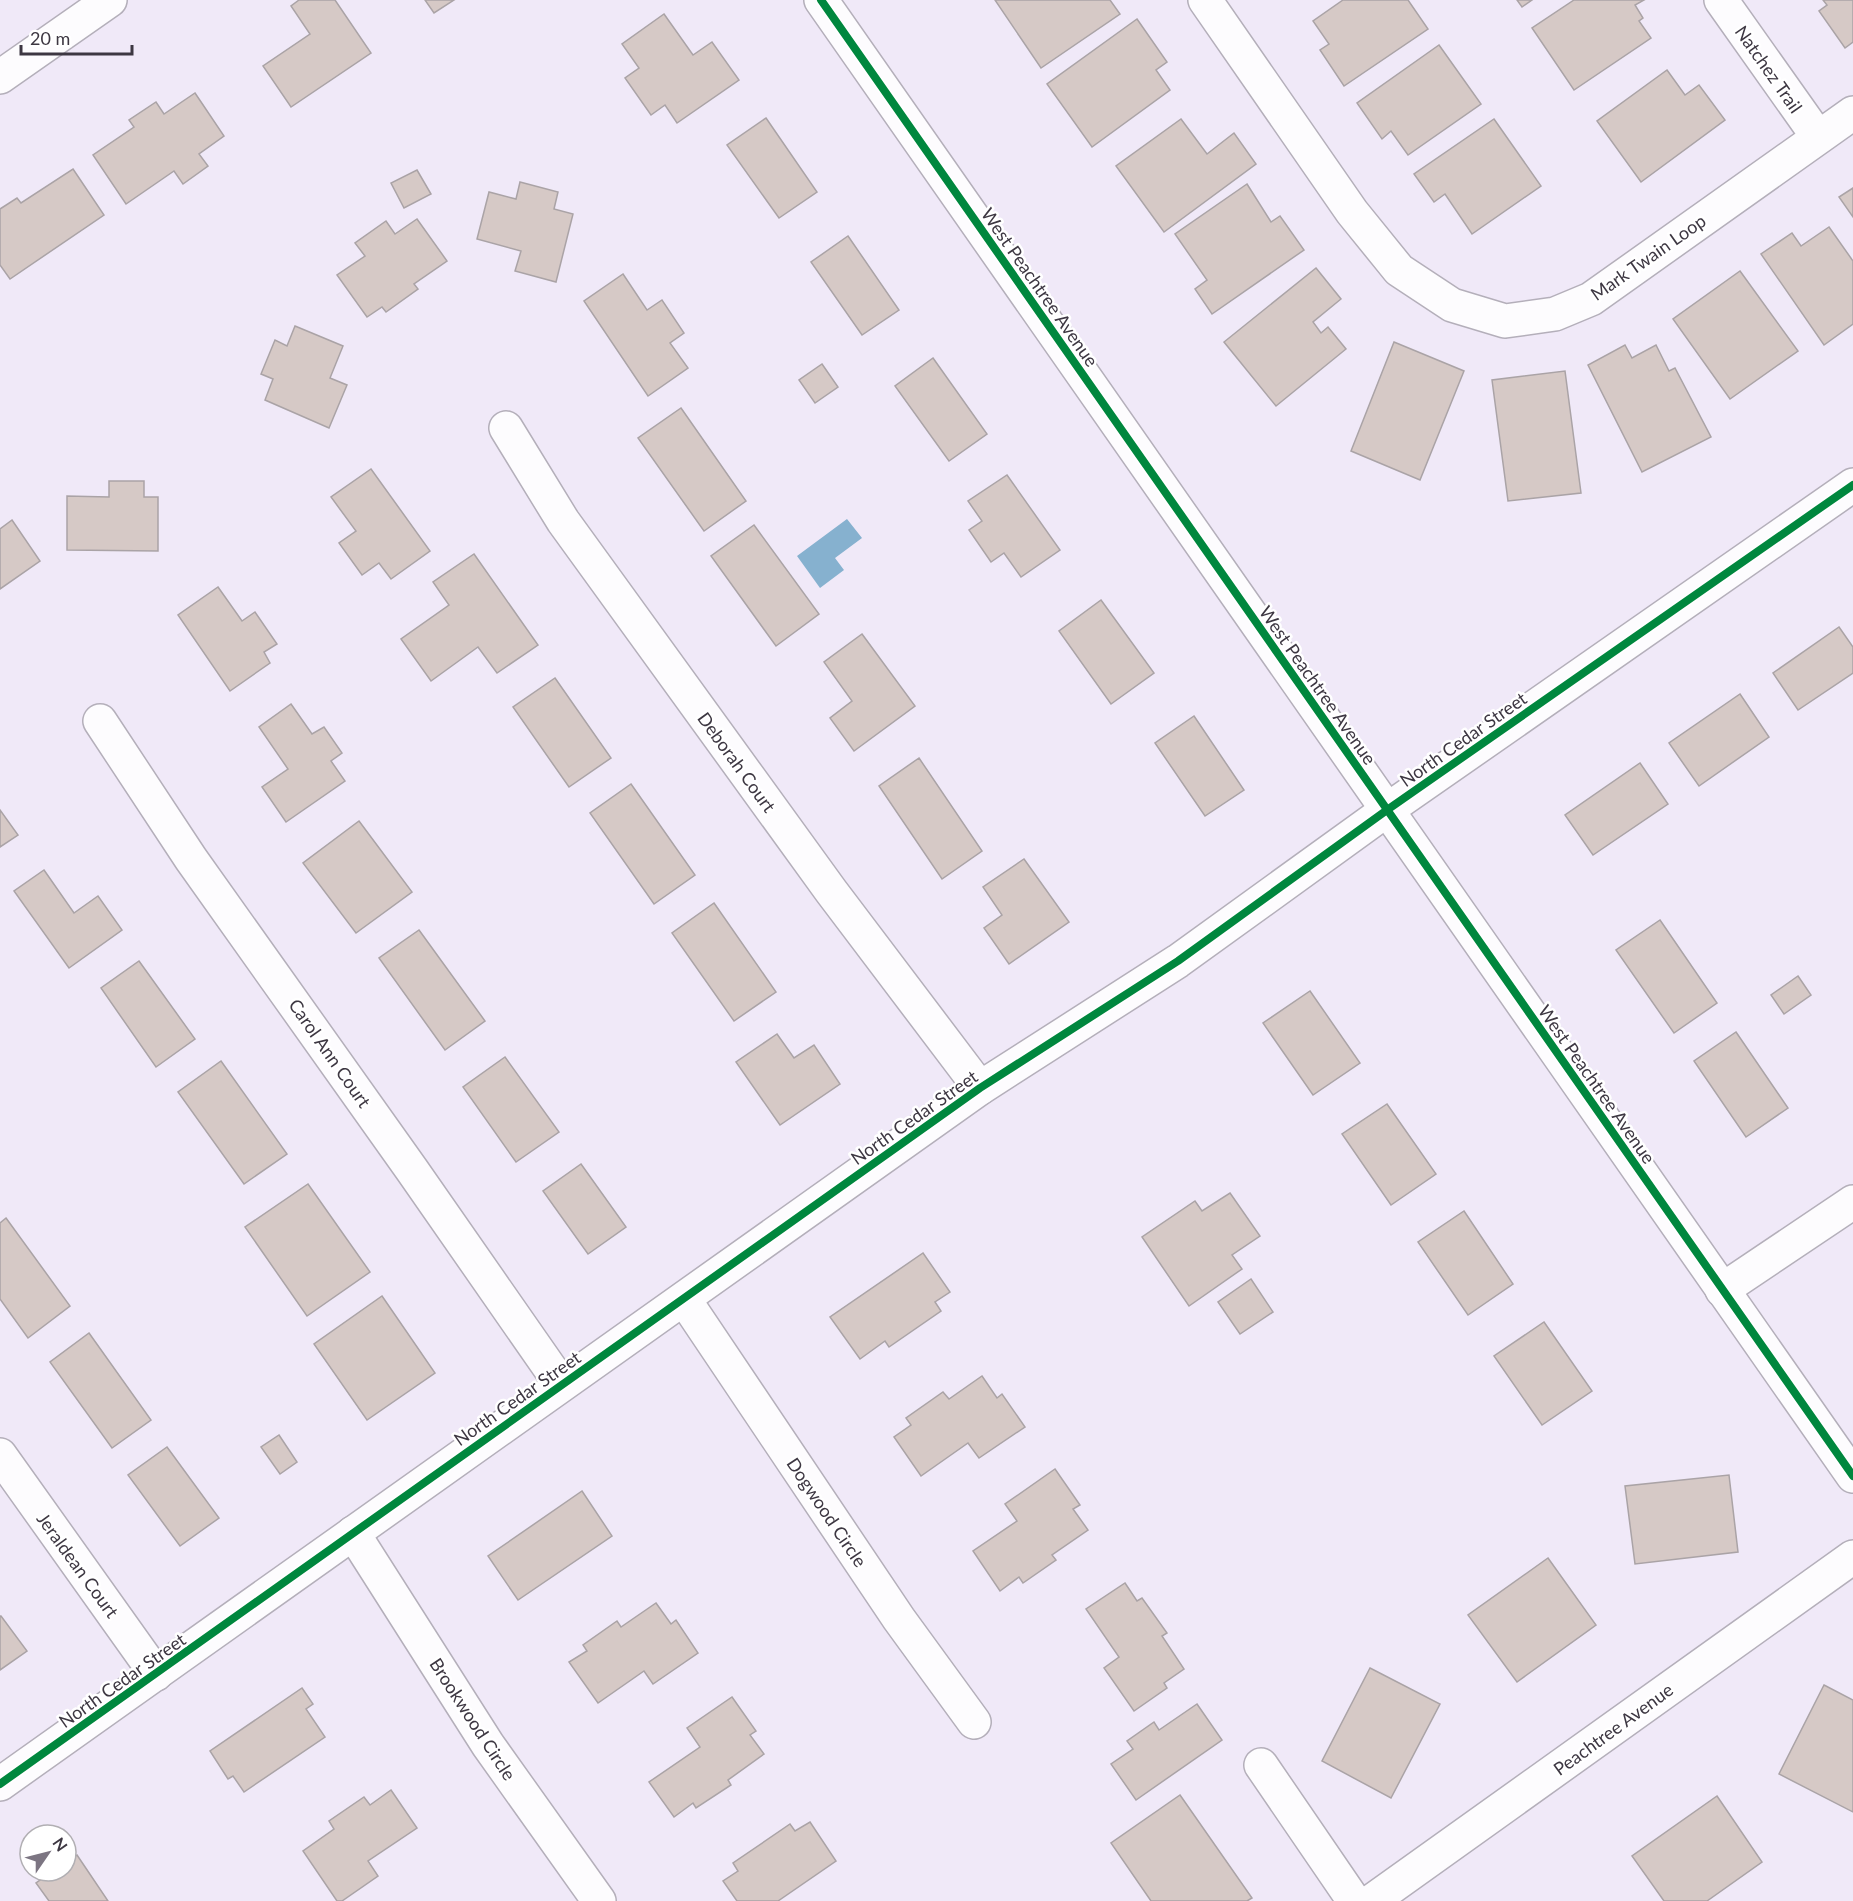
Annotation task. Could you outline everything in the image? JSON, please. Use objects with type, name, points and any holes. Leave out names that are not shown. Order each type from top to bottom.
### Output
[{"type":"street","points":[[0,77],[110,0]]},
{"type":"street","name":"West Peachtree Avenue","points":[[821,0],[1853,1476]]},
{"type":"street","name":"Mark Twain Loop","points":[[1205,0],[1352,212],[1399,270],[1452,305],[1505,321],[1555,314],[1591,299],[1853,113]]},
{"type":"street","name":"Natchez Trail","points":[[1721,0],[1818,137]]},
{"type":"street","name":"Deborah Court","points":[[506,428],[570,530],[831,891],[980,1088]]},
{"type":"street","name":"North Cedar Street","points":[[0,1784],[980,1088],[1178,961],[1387,810],[1853,485]]},
{"type":"street","name":"Carol Ann Court","points":[[100,721],[192,859],[561,1384]]},
{"type":"street","points":[[1722,1290],[1853,1202]]},
{"type":"street","name":"Dogwood Circle","points":[[684,1299],[899,1619],[974,1722]]},
{"type":"street","name":"Jeraldean Court","points":[[0,1455],[156,1674]]},
{"type":"street","name":"Brookwood Circle","points":[[353,1533],[488,1746],[599,1901]]},
{"type":"street","name":"Peachtree Avenue","points":[[1372,1901],[1853,1557]]},
{"type":"street","points":[[1261,1765],[1354,1901]]},
{"type":"water","points":[[847,519],[862,538],[835,558],[844,570],[820,588],[797,556]]},
{"type":"building","points":[[299,0],[335,0],[371,53],[291,107],[263,66],[310,34],[291,6]]},
{"type":"building","points":[[425,0],[454,0],[434,13]]},
{"type":"building","points":[[995,0],[1110,0],[1120,14],[1041,68]]},
{"type":"building","points":[[1343,0],[1408,0],[1428,29],[1344,86],[1320,50],[1329,44],[1313,21]]},
{"type":"building","points":[[1517,0],[1532,0],[1522,7]]},
{"type":"building","points":[[1574,0],[1644,0],[1635,5],[1643,18],[1639,21],[1651,38],[1574,90],[1532,28]]},
{"type":"building","points":[[1823,0],[1853,0],[1853,42],[1845,48],[1819,11],[1827,5]]},
{"type":"building","points":[[664,14],[693,55],[712,42],[739,80],[677,123],[665,105],[651,115],[625,78],[639,68],[622,44]]},
{"type":"building","points":[[1137,19],[1167,62],[1156,70],[1170,90],[1092,147],[1047,84]]},
{"type":"building","points":[[1439,45],[1481,104],[1408,155],[1391,131],[1382,139],[1357,103]]},
{"type":"building","points":[[1667,70],[1685,95],[1699,85],[1725,120],[1641,182],[1597,121]]},
{"type":"building","points":[[195,93],[224,136],[199,154],[208,166],[183,184],[174,171],[126,204],[93,155],[134,127],[129,120],[156,102],[164,114]]},
{"type":"building","points":[[766,118],[817,192],[779,218],[727,145]]},
{"type":"building","points":[[1181,119],[1207,154],[1234,133],[1256,164],[1164,232],[1116,166]]},
{"type":"building","points":[[1494,119],[1541,186],[1472,234],[1445,194],[1434,202],[1414,174]]},
{"type":"building","points":[[73,169],[104,215],[10,279],[0,265],[0,209],[17,198],[21,203]]},
{"type":"building","points":[[417,170],[431,194],[404,208],[391,183]]},
{"type":"building","points":[[520,182],[558,192],[554,209],[573,214],[556,282],[515,271],[521,251],[477,239],[489,192],[516,199]]},
{"type":"building","points":[[1247,184],[1271,222],[1280,216],[1304,250],[1212,314],[1195,289],[1207,280],[1175,234]]},
{"type":"building","points":[[1853,188],[1853,217],[1839,197]]},
{"type":"building","points":[[417,219],[447,261],[414,284],[418,289],[386,312],[382,307],[367,317],[337,275],[365,256],[355,243],[386,221],[395,234]]},
{"type":"building","points":[[1829,227],[1853,261],[1853,324],[1824,345],[1761,254],[1792,233],[1801,246]]},
{"type":"building","points":[[848,236],[899,310],[862,335],[811,262]]},
{"type":"building","points":[[1316,268],[1341,299],[1313,322],[1321,333],[1328,327],[1346,349],[1276,406],[1224,342]]},
{"type":"building","points":[[1740,271],[1798,351],[1730,399],[1673,319]]},
{"type":"building","points":[[623,274],[647,310],[662,300],[684,333],[670,343],[688,368],[648,396],[584,301]]},
{"type":"building","points":[[295,326],[343,346],[330,378],[347,385],[329,428],[265,400],[273,379],[261,374],[275,340],[287,346]]},
{"type":"building","points":[[1394,342],[1464,371],[1420,480],[1351,451]]},
{"type":"building","points":[[1625,345],[1632,358],[1656,345],[1669,371],[1675,368],[1711,437],[1642,472],[1588,365]]},
{"type":"building","points":[[933,358],[987,434],[949,461],[895,386]]},
{"type":"building","points":[[822,364],[838,387],[815,403],[799,380]]},
{"type":"building","points":[[1565,371],[1581,493],[1508,501],[1492,380]]},
{"type":"building","points":[[681,408],[746,501],[704,531],[638,438]]},
{"type":"building","points":[[371,469],[430,551],[391,579],[379,563],[362,575],[339,543],[356,531],[331,497]]},
{"type":"building","points":[[1007,475],[1060,550],[1021,577],[1004,553],[991,562],[969,530],[982,521],[968,501]]},
{"type":"building","points":[[109,481],[144,481],[144,497],[158,497],[158,551],[67,550],[67,496],[109,497]]},
{"type":"building","points":[[12,520],[40,561],[0,589],[0,529]]},
{"type":"building","points":[[754,525],[819,614],[776,646],[711,556]]},
{"type":"building","points":[[474,554],[538,645],[497,673],[478,647],[431,681],[401,639],[449,605],[433,582]]},
{"type":"building","points":[[218,587],[242,621],[255,612],[277,644],[264,652],[270,663],[230,691],[178,615]]},
{"type":"building","points":[[1101,600],[1154,673],[1111,704],[1059,631]]},
{"type":"building","points":[[1839,627],[1853,647],[1853,673],[1798,710],[1773,673]]},
{"type":"building","points":[[862,634],[915,706],[854,751],[830,718],[852,701],[824,662]]},
{"type":"building","points":[[555,678],[611,758],[569,787],[513,707]]},
{"type":"building","points":[[1740,694],[1769,737],[1699,786],[1669,743]]},
{"type":"building","points":[[291,704],[312,734],[324,727],[342,753],[331,761],[345,781],[286,822],[262,787],[288,769],[259,727]]},
{"type":"building","points":[[1194,716],[1244,790],[1205,816],[1155,743]]},
{"type":"building","points":[[919,758],[982,851],[942,879],[879,786]]},
{"type":"building","points":[[1640,763],[1668,804],[1593,855],[1565,815]]},
{"type":"building","points":[[631,784],[695,875],[654,904],[590,813]]},
{"type":"building","points":[[0,810],[18,835],[0,847]]},
{"type":"building","points":[[359,821],[412,892],[356,933],[303,863]]},
{"type":"building","points":[[1024,859],[1069,922],[1009,964],[984,928],[1002,915],[983,887]]},
{"type":"building","points":[[44,870],[74,913],[98,896],[122,930],[69,968],[14,891]]},
{"type":"building","points":[[714,903],[776,992],[734,1021],[672,933]]},
{"type":"building","points":[[1660,920],[1717,1003],[1674,1033],[1616,950]]},
{"type":"building","points":[[419,930],[485,1021],[445,1050],[379,958]]},
{"type":"building","points":[[139,961],[195,1039],[156,1067],[101,988]]},
{"type":"building","points":[[1798,976],[1811,995],[1784,1014],[1771,995]]},
{"type":"building","points":[[1310,991],[1360,1063],[1313,1095],[1263,1023]]},
{"type":"building","points":[[1736,1032],[1788,1108],[1746,1137],[1694,1061]]},
{"type":"building","points":[[777,1034],[794,1058],[814,1045],[840,1084],[780,1125],[736,1062]]},
{"type":"building","points":[[505,1057],[559,1132],[516,1162],[463,1087]]},
{"type":"building","points":[[221,1061],[287,1154],[244,1184],[178,1092]]},
{"type":"building","points":[[1387,1104],[1436,1174],[1391,1205],[1342,1134]]},
{"type":"building","points":[[581,1164],[626,1227],[588,1254],[543,1191]]},
{"type":"building","points":[[308,1184],[370,1272],[307,1316],[245,1227]]},
{"type":"building","points":[[1230,1193],[1260,1236],[1232,1255],[1242,1269],[1189,1306],[1142,1237],[1195,1201],[1202,1211]]},
{"type":"building","points":[[1464,1211],[1513,1284],[1468,1315],[1418,1242]]},
{"type":"building","points":[[6,1218],[70,1306],[28,1338],[0,1299],[0,1223]]},
{"type":"building","points":[[923,1253],[950,1292],[935,1302],[941,1311],[889,1347],[885,1341],[860,1359],[830,1317]]},
{"type":"building","points":[[1251,1279],[1273,1312],[1240,1334],[1218,1302]]},
{"type":"building","points":[[382,1296],[435,1373],[367,1420],[314,1344]]},
{"type":"building","points":[[1544,1322],[1592,1391],[1542,1425],[1494,1356]]},
{"type":"building","points":[[89,1333],[151,1420],[112,1448],[50,1362]]},
{"type":"building","points":[[982,1376],[997,1398],[1002,1394],[1025,1427],[979,1458],[968,1443],[921,1476],[894,1437],[911,1425],[906,1418],[943,1392],[949,1399]]},
{"type":"building","points":[[279,1435],[297,1462],[280,1474],[261,1447]]},
{"type":"building","points":[[167,1447],[219,1518],[180,1546],[128,1475]]},
{"type":"building","points":[[1055,1469],[1080,1505],[1073,1509],[1088,1530],[1052,1555],[1056,1560],[1023,1583],[1019,1577],[1000,1591],[973,1551],[1017,1521],[1005,1504]]},
{"type":"building","points":[[1729,1475],[1738,1552],[1635,1564],[1625,1486]]},
{"type":"building","points":[[582,1491],[612,1536],[518,1600],[488,1556]]},
{"type":"building","points":[[1548,1558],[1596,1625],[1517,1682],[1468,1615]]},
{"type":"building","points":[[1125,1583],[1137,1601],[1142,1598],[1167,1633],[1162,1636],[1184,1669],[1164,1683],[1167,1688],[1134,1711],[1104,1668],[1119,1657],[1086,1609]]},
{"type":"building","points":[[656,1603],[671,1624],[676,1620],[698,1653],[653,1684],[644,1671],[598,1703],[569,1662],[587,1651],[583,1645],[617,1621],[621,1627]]},
{"type":"building","points":[[0,1616],[27,1651],[0,1670]]},
{"type":"building","points":[[1370,1668],[1440,1704],[1391,1798],[1322,1761]]},
{"type":"building","points":[[1824,1685],[1853,1700],[1853,1812],[1779,1774]]},
{"type":"building","points":[[302,1688],[313,1704],[306,1709],[325,1737],[244,1792],[233,1776],[228,1779],[210,1751]]},
{"type":"building","points":[[732,1697],[756,1731],[750,1735],[764,1754],[728,1780],[731,1785],[696,1808],[693,1803],[674,1817],[649,1782],[700,1747],[687,1728]]},
{"type":"building","points":[[1197,1704],[1222,1740],[1136,1800],[1111,1764],[1133,1749],[1127,1741],[1154,1722],[1159,1730]]},
{"type":"building","points":[[391,1790],[417,1828],[368,1861],[378,1876],[342,1901],[337,1901],[303,1851],[334,1829],[329,1821],[364,1797],[370,1805]]},
{"type":"building","points":[[1180,1795],[1252,1898],[1247,1901],[1151,1901],[1111,1843]]},
{"type":"building","points":[[1717,1796],[1762,1862],[1707,1901],[1664,1901],[1632,1856]]},
{"type":"building","points":[[810,1822],[836,1861],[778,1901],[737,1901],[723,1881],[738,1871],[733,1863],[790,1824],[795,1831]]},
{"type":"building","points":[[78,1856],[108,1901],[49,1901],[36,1883],[78,1883]]},
{"type":"cycle path","points":[[821,0],[1853,1476]]},
{"type":"cycle path","points":[[0,1784],[980,1088],[1178,961],[1387,810],[1853,485]]}]
